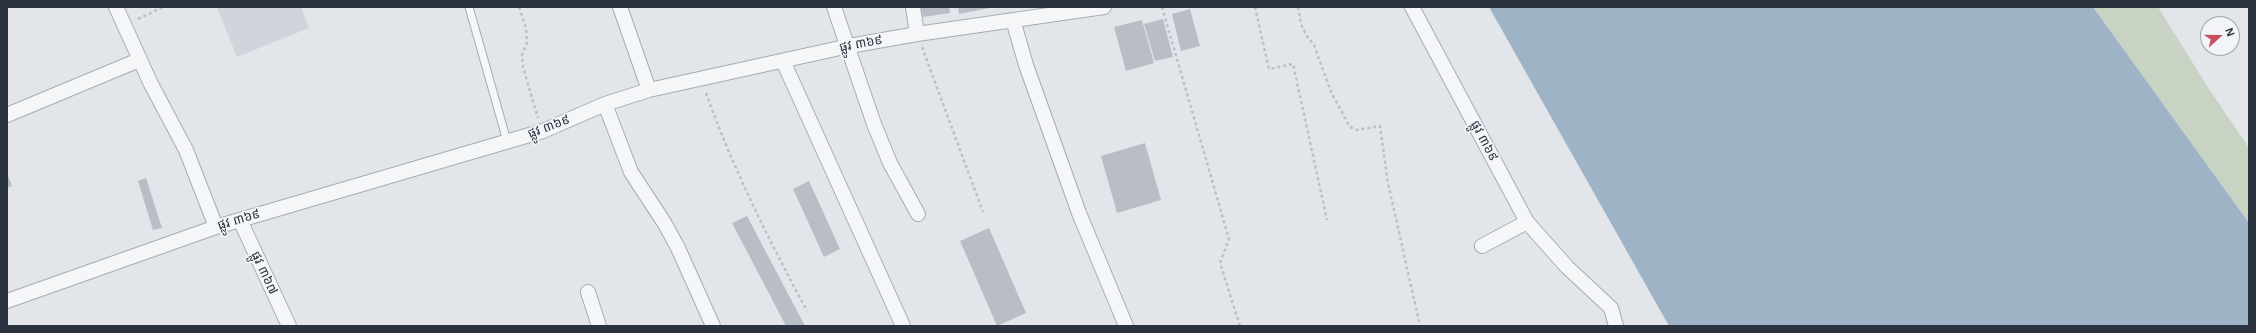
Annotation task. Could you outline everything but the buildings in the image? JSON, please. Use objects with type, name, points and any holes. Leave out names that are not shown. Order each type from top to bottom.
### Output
[{"type":"street","points":[[116,7],[139,60],[186,150],[216,227]]},
{"type":"street","points":[[620,7],[649,90]]},
{"type":"street","points":[[834,7],[849,46],[874,124],[890,162],[918,214]]},
{"type":"street","points":[[913,7],[916,34]]},
{"type":"street","name":"ផ្លូវ ៣៦៩","points":[[7,301],[216,227],[542,131],[606,104],[649,90],[849,46],[916,34],[1104,7]]},
{"type":"street","name":"ផ្លូវ ៣៦៩","points":[[1412,7],[1527,222],[1567,267],[1611,308],[1616,326]]},
{"type":"street","points":[[1013,20],[1026,65],[1079,213],[1126,326]]},
{"type":"street","points":[[7,115],[139,60]]},
{"type":"street","points":[[783,61],[903,326]]},
{"type":"street","points":[[606,104],[631,172],[665,224],[678,248],[713,326]]},
{"type":"street","name":"ផ្លូវ ៣៦៧","points":[[240,220],[289,326]]},
{"type":"street","points":[[1482,246],[1527,222]]},
{"type":"street","points":[[588,292],[599,326]]},
{"type":"lane","points":[[469,7],[507,141]]},
{"type":"path","points":[[123,24],[162,7]]},
{"type":"path","points":[[519,7],[526,28],[527,44],[522,55],[523,67],[542,131]]},
{"type":"path","points":[[1162,7],[1229,239],[1220,263],[1240,326]]},
{"type":"path","points":[[1255,7],[1269,69],[1293,64],[1327,220]]},
{"type":"path","points":[[1298,7],[1306,36],[1314,45],[1325,78],[1347,122],[1356,130],[1380,126],[1388,183],[1420,326]]},
{"type":"path","points":[[916,34],[983,212]]},
{"type":"path","points":[[700,78],[722,137],[771,246],[807,311]]},
{"type":"shaded area","points":[[217,7],[301,7],[309,28],[237,57]]},
{"type":"green space","points":[[2093,7],[2158,7],[2207,86],[2249,148],[2249,223]]},
{"type":"water","points":[[1489,7],[2093,7],[2249,223],[2249,326],[1669,326]]}]
